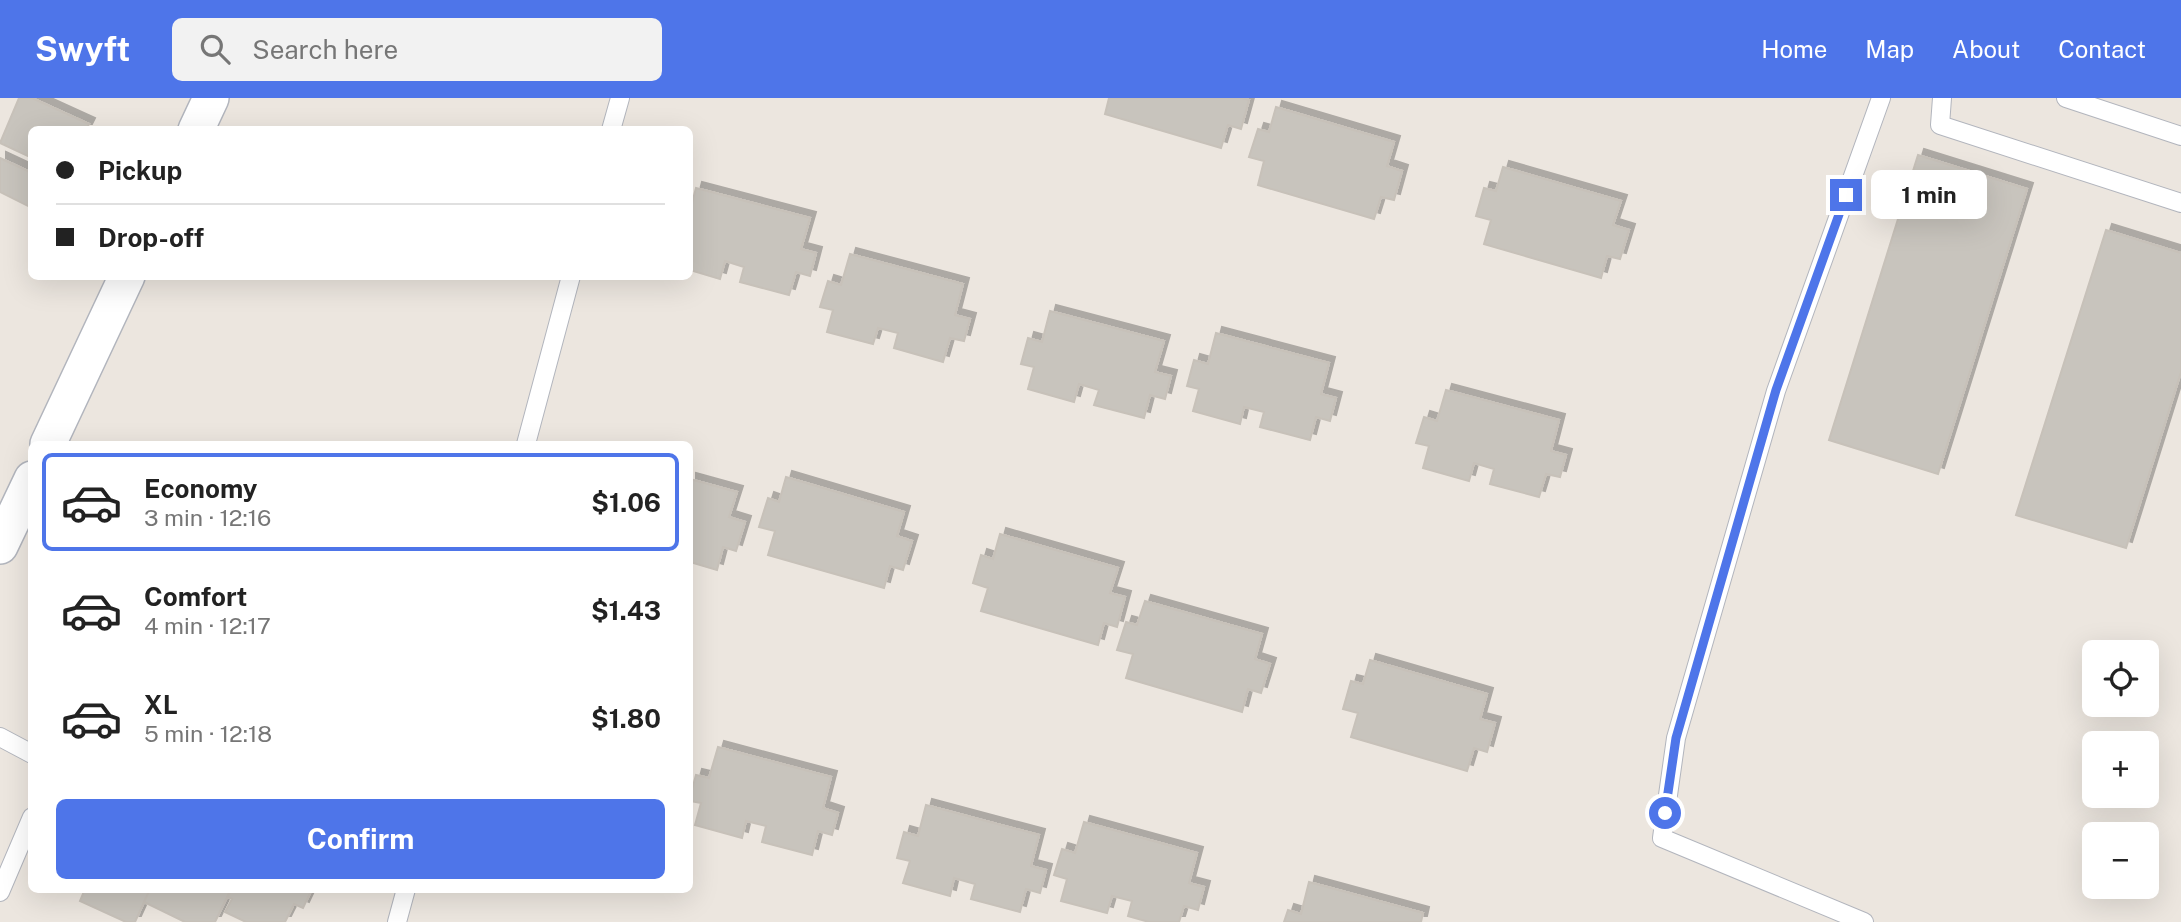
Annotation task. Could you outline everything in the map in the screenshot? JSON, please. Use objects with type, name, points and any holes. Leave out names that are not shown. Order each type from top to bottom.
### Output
[{"type":"street","points":[[198,126],[211,98]]},
{"type":"street","points":[[49,441],[125,280]]},
{"type":"street","points":[[0,546],[28,487]]},
{"type":"lane","points":[[612,126],[620,98]]},
{"type":"lane","points":[[1864,922],[1662,838],[1676,738],[1776,390],[1881,98]]},
{"type":"lane","points":[[1942,98],[1940,125],[2181,203]]},
{"type":"lane","points":[[2066,98],[2181,136]]},
{"type":"lane","points":[[527,441],[570,280]]},
{"type":"lane","points":[[0,737],[28,752]]},
{"type":"lane","points":[[0,892],[28,826]]},
{"type":"lane","points":[[397,922],[405,893]]},
{"type":"building","points":[[19,98],[32,98],[89,124],[28,126],[28,156],[0,143]]},
{"type":"building","points":[[1109,98],[1249,100],[1241,129],[1228,125],[1221,148],[1105,114]]},
{"type":"building","points":[[1276,107],[1394,142],[1387,166],[1402,171],[1394,200],[1381,197],[1374,219],[1258,185],[1264,161],[1249,157],[1258,129],[1269,132]]},
{"type":"building","points":[[1918,155],[2027,189],[1938,474],[1829,440]]},
{"type":"building","points":[[0,158],[28,171],[28,206],[0,192]]},
{"type":"building","points":[[1503,167],[1621,201],[1613,225],[1629,230],[1620,259],[1607,256],[1601,278],[1484,244],[1491,220],[1476,216],[1484,188],[1496,191]]},
{"type":"building","points":[[696,188],[810,218],[801,249],[816,253],[810,276],[796,272],[789,295],[740,282],[744,267],[725,261],[720,279],[693,271],[693,200]]},
{"type":"building","points":[[2106,230],[2181,253],[2181,372],[2126,548],[2016,515]]},
{"type":"building","points":[[850,254],[963,284],[955,315],[970,319],[964,341],[950,338],[943,362],[894,348],[898,333],[878,328],[873,344],[827,332],[833,310],[820,307],[828,281],[841,285]]},
{"type":"building","points":[[1050,311],[1164,341],[1155,372],[1171,376],[1165,399],[1150,395],[1144,418],[1094,405],[1099,390],[1079,384],[1074,402],[1028,389],[1034,367],[1021,364],[1028,338],[1042,342]]},
{"type":"building","points":[[1216,333],[1329,363],[1321,394],[1336,398],[1330,421],[1316,417],[1310,440],[1260,427],[1264,412],[1244,407],[1240,424],[1193,411],[1199,389],[1187,386],[1194,360],[1208,364]]},
{"type":"building","points":[[1446,390],[1559,420],[1551,451],[1566,455],[1560,477],[1546,474],[1539,497],[1490,484],[1494,469],[1474,463],[1469,481],[1423,468],[1429,446],[1416,443],[1424,417],[1437,421]]},
{"type":"building","points":[[786,477],[904,512],[897,536],[912,541],[903,570],[890,566],[884,588],[768,555],[775,531],[759,527],[768,498],[779,502]]},
{"type":"building","points":[[693,480],[737,492],[729,517],[745,522],[736,551],[723,547],[717,570],[693,563]]},
{"type":"building","points":[[1000,534],[1118,568],[1110,593],[1125,597],[1117,627],[1104,623],[1098,645],[981,611],[988,588],[973,583],[981,555],[993,559]]},
{"type":"building","points":[[1145,601],[1262,634],[1255,659],[1270,664],[1261,693],[1248,689],[1242,712],[1126,678],[1133,654],[1117,650],[1126,622],[1137,625]]},
{"type":"building","points":[[1370,660],[1487,694],[1480,719],[1495,723],[1487,752],[1474,748],[1467,771],[1351,737],[1358,713],[1343,709],[1351,681],[1363,684]]},
{"type":"building","points":[[718,747],[831,777],[823,808],[838,813],[832,835],[818,831],[812,855],[762,842],[766,826],[746,821],[742,838],[695,825],[701,803],[693,802],[696,775],[709,778]]},
{"type":"building","points":[[926,805],[1039,835],[1031,866],[1046,870],[1040,893],[1026,889],[1020,912],[971,899],[975,884],[954,878],[950,896],[903,883],[910,861],[897,858],[904,832],[918,836]]},
{"type":"building","points":[[1084,822],[1197,853],[1189,883],[1204,887],[1198,910],[1184,906],[1179,922],[1149,922],[1128,916],[1132,901],[1112,896],[1107,913],[1061,901],[1067,879],[1054,875],[1062,849],[1075,853]]},
{"type":"building","points":[[1309,882],[1423,913],[1421,922],[1284,922],[1288,910],[1301,914]]},
{"type":"building","points":[[83,893],[148,893],[135,922],[126,922],[80,901]]},
{"type":"building","points":[[148,893],[229,893],[215,922],[185,922],[144,902]]},
{"type":"building","points":[[230,893],[310,893],[303,908],[294,904],[285,922],[246,922],[225,912],[232,899],[228,897]]},
{"type":"route","points":[[1665,813],[1676,738],[1776,390],[1846,195]]}]
